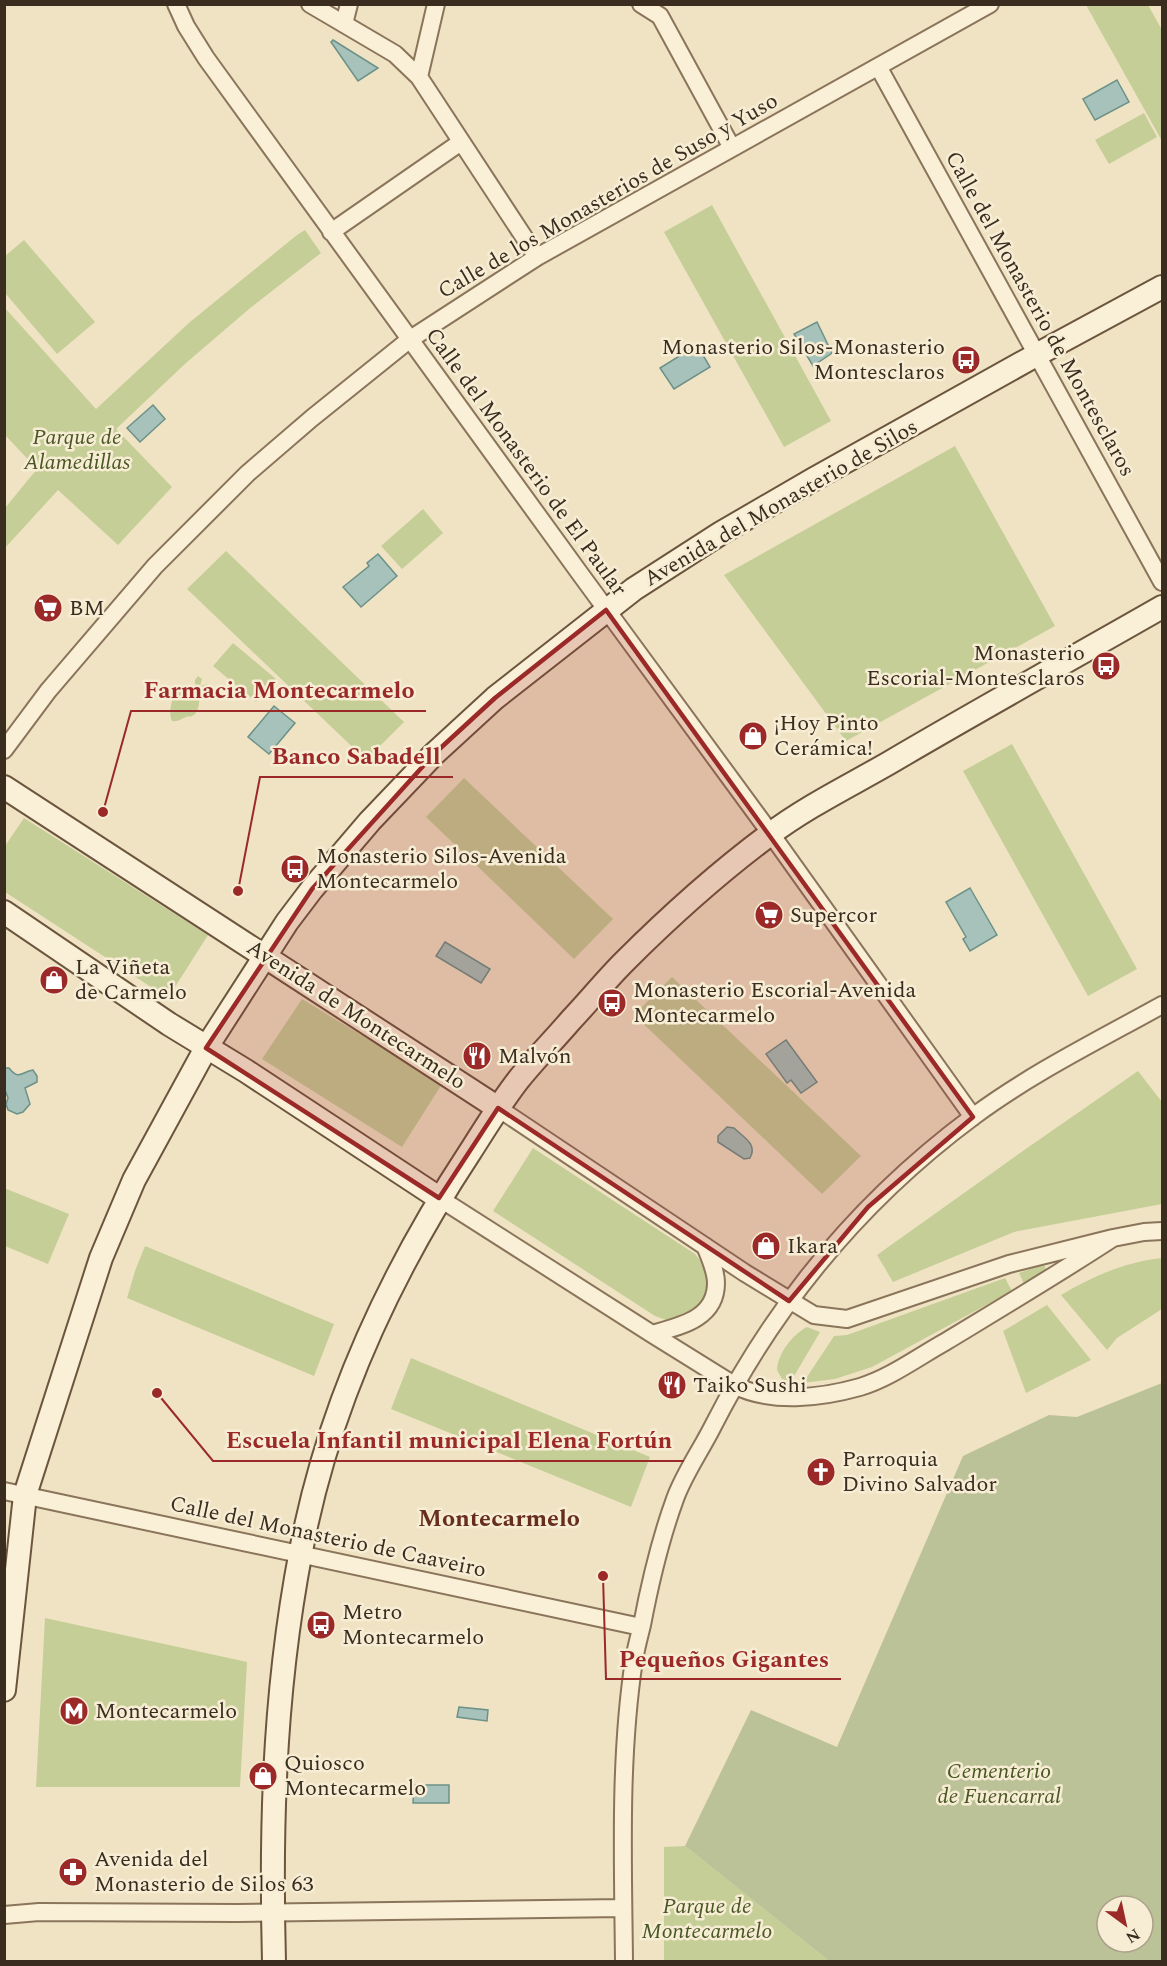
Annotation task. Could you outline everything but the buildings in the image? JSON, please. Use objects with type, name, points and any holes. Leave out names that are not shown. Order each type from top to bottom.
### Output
[{"type":"street","name":"Calle del Monasterio de El Paular","points":[[176,4],[186,26],[206,58],[409,340],[771,834],[973,1117]]},
{"type":"street","points":[[310,4],[395,54],[419,77],[537,257]]},
{"type":"street","points":[[344,24],[348,4]]},
{"type":"street","points":[[419,77],[436,4]]},
{"type":"street","points":[[641,4],[660,16],[732,148]]},
{"type":"street","name":"Calle de los Monasterios de Suso y Yuso","points":[[4,750],[48,691],[155,566],[248,473],[312,417],[409,340],[537,257],[990,4]]},
{"type":"street","name":"Calle del Monasterio de Montesclaros","points":[[879,68],[1162,582]]},
{"type":"street","points":[[331,232],[461,142]]},
{"type":"street","name":"Avenida del Monasterio de Silos","points":[[4,1690],[15,1493],[101,1258],[134,1180],[206,1048],[287,922],[312,890],[370,821],[434,754],[495,698],[634,589],[721,533],[1038,354],[1162,288]]},
{"type":"street","points":[[274,1962],[273,1792],[281,1676],[307,1522],[326,1451],[356,1365],[394,1283],[439,1198],[498,1108],[521,1078],[623,963],[695,896],[771,834],[809,809],[971,714],[1162,607]]},
{"type":"street","name":"Avenida de Montecarmelo","points":[[4,787],[498,1108],[789,1302],[814,1315],[847,1319],[1009,1264],[1113,1238],[1162,1231]]},
{"type":"street","points":[[4,912],[206,1048],[246,1071],[652,1334],[746,1391],[787,1398],[833,1394],[862,1386],[888,1375],[1113,1238]]},
{"type":"street","points":[[624,1962],[624,1762],[634,1659],[647,1594],[676,1497],[734,1385],[771,1325],[820,1262],[868,1207],[909,1170],[973,1117],[1019,1086],[1162,1005]]},
{"type":"street","points":[[652,1334],[683,1326],[703,1314],[714,1298],[716,1282],[705,1246]]},
{"type":"street","name":"Calle del Monasterio de Caaveiro","points":[[15,1493],[641,1627]]},
{"type":"street","points":[[4,1915],[39,1912],[623,1908]]},
{"type":"highlighted area","points":[[606,610],[973,1117],[868,1207],[789,1301],[498,1108],[439,1198],[206,1048],[312,889],[434,754],[495,698]]},
{"type":"green space","points":[[1086,5],[1148,5],[1162,30],[1162,141]]},
{"type":"green space","points":[[1144,113],[1157,137],[1109,164],[1095,140]]},
{"type":"green space","points":[[712,205],[831,421],[784,447],[664,232]]},
{"type":"green space","name":"Parque de Alamedillas","points":[[305,230],[321,253],[249,309],[186,363],[116,429],[172,487],[118,545],[58,490],[5,548],[5,508],[37,469],[5,435],[5,308],[96,409],[190,322]]},
{"type":"green space","points":[[24,240],[95,322],[57,354],[5,293],[5,256]]},
{"type":"green space","points":[[955,446],[1055,626],[846,741],[724,575]]},
{"type":"green space","points":[[423,509],[443,533],[402,569],[381,546]]},
{"type":"green space","points":[[226,551],[404,722],[366,760],[187,589]]},
{"type":"green space","points":[[233,643],[276,679],[256,702],[213,666]]},
{"type":"green space","points":[[198,676],[202,679],[200,686],[208,684],[211,687],[207,691],[200,692],[199,706],[195,714],[172,721],[170,709],[175,695],[181,690],[195,689],[195,680]]},
{"type":"green space","points":[[1012,744],[1137,969],[1088,996],[963,771]]},
{"type":"green space","points":[[464,778],[613,919],[574,959],[426,817]]},
{"type":"green space","points":[[24,818],[208,935],[168,998],[5,892],[5,846]]},
{"type":"green space","points":[[672,977],[861,1156],[822,1194],[634,1015]]},
{"type":"green space","points":[[302,999],[442,1084],[402,1147],[262,1059]]},
{"type":"green space","points":[[1138,1071],[1162,1102],[1162,1204],[1014,1232],[893,1282],[877,1255]]},
{"type":"green space","points":[[533,1148],[695,1254],[707,1269],[709,1284],[705,1302],[694,1314],[669,1321],[655,1316],[493,1211]]},
{"type":"green space","points":[[4,1188],[69,1214],[48,1264],[5,1246]]},
{"type":"green space","points":[[145,1246],[334,1324],[314,1376],[127,1298]]},
{"type":"green space","points":[[1162,1258],[1162,1309],[1117,1338],[1107,1350],[1061,1295],[1110,1271]]},
{"type":"green space","points":[[1041,1265],[1045,1266],[1046,1273],[1024,1284],[1019,1273]]},
{"type":"green space","points":[[1005,1278],[1012,1291],[872,1367],[835,1379],[803,1383],[834,1336],[847,1335]]},
{"type":"green space","points":[[1047,1305],[1091,1360],[1026,1393],[1003,1331]]},
{"type":"green space","points":[[807,1327],[820,1332],[790,1383],[782,1379],[777,1370],[780,1357],[796,1335]]},
{"type":"green space","points":[[411,1358],[650,1457],[631,1507],[391,1409]]},
{"type":"green space","name":"Cementerio de Fuencarral","points":[[1162,1383],[1162,1961],[829,1961],[685,1846],[751,1710],[837,1747],[963,1456],[1049,1415],[1077,1417]]},
{"type":"green space","points":[[45,1618],[247,1662],[240,1787],[36,1787]]},
{"type":"green space","name":"Parque de Montecarmelo","points":[[685,1846],[829,1961],[664,1961],[664,1847]]},
{"type":"water","points":[[333,40],[378,68],[358,81],[331,42]]},
{"type":"water","points":[[1117,80],[1129,102],[1095,120],[1083,99]]},
{"type":"water","points":[[817,322],[832,353],[813,366],[794,334]]},
{"type":"water","points":[[697,345],[710,367],[674,389],[660,368]]},
{"type":"water","points":[[153,405],[165,419],[140,442],[127,428]]},
{"type":"water","points":[[378,554],[397,576],[361,607],[343,587],[369,566],[367,563]]},
{"type":"water","points":[[274,706],[295,723],[269,754],[248,737]]},
{"type":"water","points":[[970,888],[997,935],[970,951],[963,939],[966,937],[946,902]]},
{"type":"water","points":[[445,942],[490,969],[481,983],[436,956]]},
{"type":"water","points":[[786,1040],[817,1082],[801,1093],[791,1080],[787,1083],[766,1054]]},
{"type":"water","points":[[5,1068],[9,1068],[18,1075],[33,1070],[37,1076],[37,1082],[25,1088],[30,1104],[23,1112],[17,1114],[8,1110],[6,1104],[8,1098],[5,1090]]},
{"type":"water","points":[[727,1127],[734,1128],[751,1145],[750,1158],[744,1159],[718,1142],[718,1136]]},
{"type":"water","points":[[459,1707],[488,1710],[487,1721],[457,1717]]},
{"type":"water","points":[[414,1785],[449,1785],[449,1803],[413,1803]]},
{"type":"place","name":"Monasterio Silos-Monasterio Montesclaros","points":[[966,360]]},
{"type":"place","name":"BM","points":[[48,608]]},
{"type":"place","name":"Monasterio Escorial-Montesclaros","points":[[1106,666]]},
{"type":"place","name":"¡Hoy Pinto Cerámica!","points":[[753,736]]},
{"type":"place","name":"Farmacia Montecarmelo","points":[[103,812]]},
{"type":"place","name":"Monasterio Silos-Avenida Montecarmelo","points":[[295,869]]},
{"type":"place","name":"Banco Sabadell","points":[[238,891]]},
{"type":"place","name":"Supercor","points":[[769,915]]},
{"type":"place","name":"La Viñeta de Carmelo","points":[[54,980]]},
{"type":"place","name":"Monasterio Escorial-Avenida Montecarmelo","points":[[612,1003]]},
{"type":"place","name":"Malvón","points":[[477,1056]]},
{"type":"place","name":"Ikara","points":[[766,1246]]},
{"type":"place","name":"Taiko Sushi","points":[[672,1385]]},
{"type":"place","name":"Escuela Infantil municipal Elena Fortún","points":[[157,1393]]},
{"type":"place","name":"Parroquia Divino Salvador","points":[[821,1472]]},
{"type":"place","name":"Pequeños Gigantes","points":[[603,1576]]},
{"type":"place","name":"Metro Montecarmelo","points":[[321,1625]]},
{"type":"place","name":"Montecarmelo","points":[[74,1711]]},
{"type":"place","name":"Quiosco Montecarmelo","points":[[263,1776]]},
{"type":"place","name":"Avenida del Monasterio de Silos 63","points":[[73,1872]]},
{"type":"district","name":"Montecarmelo","points":[[499,1519]]}]
